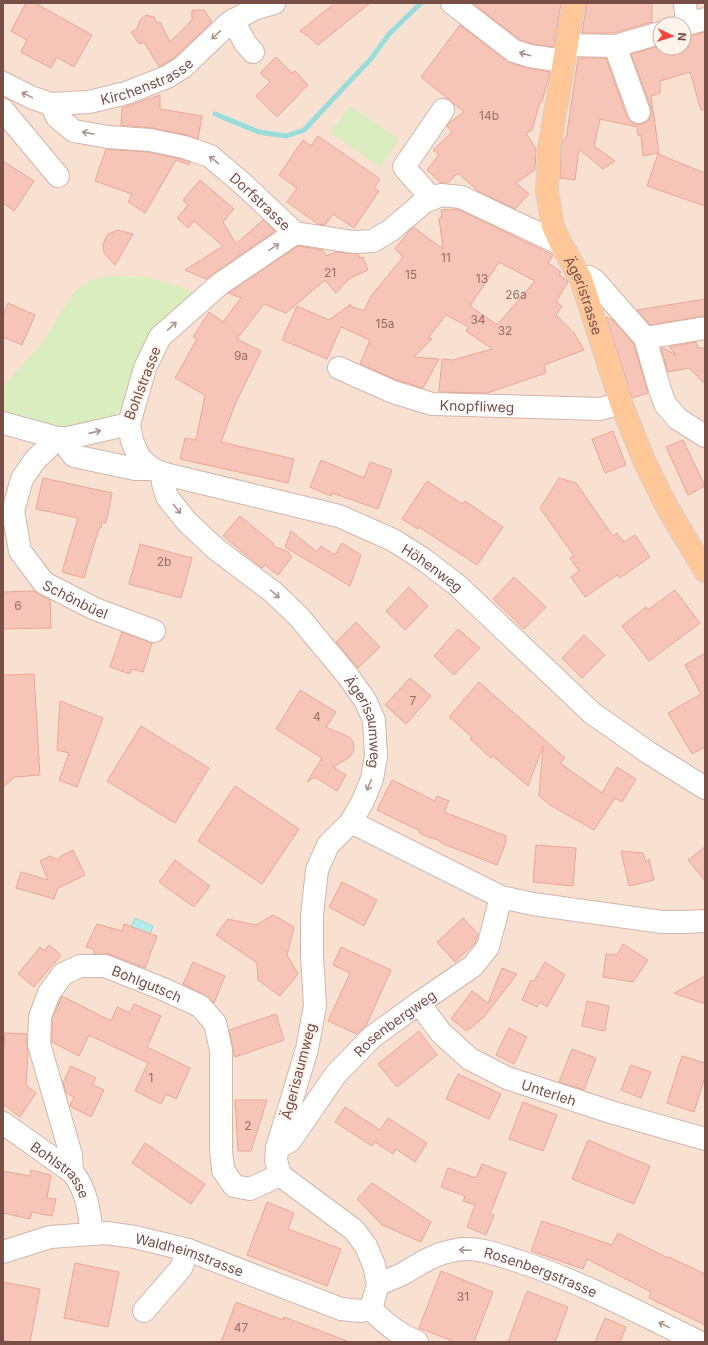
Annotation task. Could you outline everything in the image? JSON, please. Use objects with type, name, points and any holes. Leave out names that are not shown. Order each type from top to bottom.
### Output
[{"type":"main road","name":"Ägeristrasse","points":[[574,3],[549,148],[547,192],[553,226],[561,244],[581,279],[621,403],[645,463],[661,495],[705,572]]},
{"type":"street","name":"Kirchenstrasse","points":[[3,83],[33,98],[51,104],[89,102],[126,93],[167,76],[243,37],[254,9],[274,3]]},
{"type":"street","points":[[452,3],[514,51],[530,56],[566,53],[615,46],[652,35]]},
{"type":"street","points":[[685,3],[690,16]]},
{"type":"street","points":[[615,46],[639,112]]},
{"type":"street","name":"Dorfstrasse","points":[[51,104],[58,117],[74,131],[108,137],[150,140],[184,147],[210,156],[244,184],[295,233],[353,242],[373,241],[391,230],[424,202],[441,195],[460,197],[561,244]]},
{"type":"street","points":[[3,110],[58,176]]},
{"type":"street","points":[[432,199],[404,167],[443,110]]},
{"type":"street","name":"Bohlstrasse","points":[[3,423],[63,438],[129,424],[145,368],[160,337],[220,284],[295,233]]},
{"type":"street","points":[[581,279],[589,277],[595,281],[645,338],[665,404],[678,419],[705,436]]},
{"type":"street","points":[[645,338],[705,328]]},
{"type":"street","name":"Knopfliweg","points":[[339,368],[393,392],[432,404],[600,409],[621,403]]},
{"type":"street","points":[[129,424],[132,441],[139,457],[158,471]]},
{"type":"street","points":[[63,438],[74,456],[135,469],[158,471]]},
{"type":"street","name":"Schönbüel","points":[[63,438],[35,460],[22,479],[13,511],[20,550],[44,583],[95,609],[154,631]]},
{"type":"street","name":"Höhenweg","points":[[158,471],[339,516],[392,540],[423,559],[457,585],[592,713],[649,753],[705,788]]},
{"type":"street","name":"Ägerisaumweg","points":[[158,471],[167,497],[187,522],[216,549],[273,592],[299,617],[348,676],[365,700],[374,720],[376,756],[372,779],[363,801],[351,822],[328,845],[316,870],[312,915],[312,956],[315,1006],[307,1049],[277,1148],[276,1160],[287,1181]]},
{"type":"street","points":[[351,822],[501,897],[533,904],[662,922],[705,921]]},
{"type":"street","name":"Rosenbergweg","points":[[277,1148],[290,1141],[336,1074],[372,1037],[473,966],[488,947],[501,897]]},
{"type":"street","name":"Bohlgutsch","points":[[72,1172],[71,1155],[39,1044],[40,1017],[49,993],[63,974],[80,966],[105,966],[163,989],[200,1006],[215,1023],[221,1050],[221,1150],[223,1170],[234,1186],[250,1189],[287,1181]]},
{"type":"street","name":"Unterleh","points":[[419,1003],[441,1033],[470,1059],[508,1078],[614,1113],[705,1139]]},
{"type":"street","name":"Bohlstrasse","points":[[3,1123],[72,1172],[78,1179],[88,1205],[92,1233]]},
{"type":"street","points":[[287,1181],[354,1230],[366,1246],[374,1265],[378,1284],[371,1309],[385,1324],[417,1342]]},
{"type":"street","name":"Waldheimstrasse","points":[[3,1252],[50,1236],[106,1233],[135,1237],[188,1250],[341,1309],[361,1311],[371,1309]]},
{"type":"street","name":"Rosenbergstrasse","points":[[378,1284],[405,1273],[420,1263],[439,1254],[457,1249],[486,1251],[555,1274],[596,1291],[699,1342]]},
{"type":"street","points":[[144,1311],[181,1268],[188,1250]]},
{"type":"shaded area","points":[[3,3],[705,3],[705,1342],[3,1342]]},
{"type":"green space","points":[[350,106],[399,139],[380,167],[330,132]]},
{"type":"green space","points":[[109,276],[147,277],[193,293],[123,406],[113,417],[65,429],[3,411],[3,386],[42,343],[74,292],[90,280]]},
{"type":"water","points":[[135,918],[153,926],[149,937],[130,928]]},
{"type":"building","points":[[26,3],[35,3],[92,35],[74,67],[57,57],[51,68],[21,52],[27,40],[11,31]]},
{"type":"building","points":[[335,3],[370,3],[318,45],[300,31]]},
{"type":"building","points":[[476,3],[561,3],[554,47],[533,44],[520,40],[475,5]]},
{"type":"building","points":[[587,3],[652,3],[652,22],[613,33],[582,33]]},
{"type":"building","points":[[192,10],[204,10],[212,22],[175,57],[159,67],[144,42],[139,44],[131,32],[137,29],[140,20],[146,15],[154,17],[157,23],[160,22],[170,42],[192,20]]},
{"type":"building","points":[[460,25],[510,63],[550,72],[542,102],[540,102],[532,130],[526,133],[536,149],[535,170],[516,183],[529,194],[515,209],[478,191],[458,173],[448,183],[441,183],[427,170],[439,155],[433,150],[452,132],[447,126],[464,112],[421,77]]},
{"type":"building","points":[[705,32],[705,110],[701,110],[690,72],[660,81],[660,93],[651,96],[659,153],[643,156],[641,136],[638,135],[637,127],[600,119],[594,146],[615,161],[603,169],[579,149],[575,180],[560,178],[561,149],[563,139],[566,139],[578,58],[606,58],[627,117],[631,122],[643,124],[649,120],[651,108],[631,54],[652,48],[652,56],[692,56],[692,35]]},
{"type":"building","points":[[276,57],[292,73],[295,71],[308,85],[277,117],[256,96],[270,82],[260,73]]},
{"type":"building","points":[[160,95],[160,109],[202,116],[198,139],[187,135],[152,128],[121,125],[122,108]]},
{"type":"building","points":[[318,136],[380,179],[374,188],[379,191],[354,228],[333,214],[325,225],[318,224],[287,202],[297,188],[279,175],[303,140],[311,146]]},
{"type":"building","points":[[106,149],[148,152],[190,162],[189,165],[176,160],[145,213],[128,202],[132,194],[95,181]]},
{"type":"building","points":[[658,154],[705,173],[705,206],[647,186]]},
{"type":"building","points":[[3,161],[34,181],[14,211],[3,203]]},
{"type":"building","points":[[200,180],[234,209],[223,222],[236,244],[263,220],[275,231],[206,279],[185,270],[223,246],[194,221],[188,228],[177,218],[188,205],[183,200]]},
{"type":"building","points":[[458,209],[553,255],[548,263],[561,272],[559,275],[568,282],[556,302],[562,306],[556,315],[574,333],[584,350],[544,365],[546,373],[487,393],[439,392],[442,359],[453,360],[492,349],[466,331],[469,327],[446,315],[428,338],[432,339],[414,357],[439,359],[423,388],[397,380],[360,364],[370,340],[341,327],[327,359],[282,340],[297,306],[329,320],[351,304],[350,306],[364,311],[371,296],[403,257],[395,249],[413,227],[443,249],[439,218],[442,217],[441,210]],"holes":[[[499,262],[535,281],[497,325],[470,306]]]},
{"type":"building","points":[[118,230],[133,234],[115,265],[104,253],[103,244],[108,234]]},
{"type":"building","points":[[298,246],[323,250],[326,256],[336,252],[358,254],[360,258],[363,257],[368,270],[349,279],[336,293],[325,280],[286,313],[264,304],[237,339],[261,351],[236,402],[221,442],[294,459],[288,483],[180,459],[185,438],[196,440],[205,395],[175,378],[197,339],[193,337],[209,312],[223,322],[241,298],[228,293]]},
{"type":"building","points":[[705,299],[705,316],[650,325],[637,310]]},
{"type":"building","points":[[8,303],[35,315],[22,345],[3,337],[3,316]]},
{"type":"building","points":[[606,317],[613,320],[634,344],[648,393],[632,398]]},
{"type":"building","points":[[696,342],[698,348],[705,348],[705,384],[689,368],[668,372],[661,348],[676,355],[669,347]]},
{"type":"building","points":[[613,431],[626,465],[605,473],[592,439]]},
{"type":"building","points":[[683,440],[705,486],[688,495],[666,447]]},
{"type":"building","points":[[321,460],[364,478],[370,462],[392,470],[378,509],[332,493],[331,496],[310,487]]},
{"type":"building","points":[[43,478],[112,493],[106,523],[102,522],[101,528],[99,528],[84,578],[62,572],[78,518],[36,509]]},
{"type":"building","points":[[559,478],[576,483],[613,536],[617,533],[624,542],[635,535],[650,557],[620,578],[617,575],[585,597],[571,577],[579,571],[570,558],[574,556],[540,508]]},
{"type":"building","points":[[427,481],[462,504],[465,501],[503,527],[477,565],[419,527],[418,529],[402,519]]},
{"type":"building","points":[[240,516],[274,544],[273,546],[287,551],[292,557],[278,575],[265,565],[262,568],[223,536]]},
{"type":"building","points":[[291,531],[317,552],[321,546],[335,555],[342,543],[361,555],[350,586],[285,547]]},
{"type":"building","points":[[140,544],[192,558],[181,598],[129,584]]},
{"type":"building","points":[[514,577],[546,607],[524,629],[493,599]]},
{"type":"building","points":[[409,587],[428,606],[405,630],[386,611]]},
{"type":"building","points":[[675,590],[700,623],[649,661],[622,626],[646,607],[648,610]]},
{"type":"building","points":[[34,591],[50,600],[51,628],[3,629],[3,592]]},
{"type":"building","points":[[356,622],[380,647],[358,668],[336,642]]},
{"type":"building","points":[[458,629],[480,648],[454,675],[434,656]]},
{"type":"building","points":[[122,632],[152,643],[143,672],[132,669],[130,674],[110,667]]},
{"type":"building","points":[[584,635],[605,655],[582,678],[562,658]]},
{"type":"building","points":[[705,653],[705,747],[692,754],[668,713],[701,694],[685,665]]},
{"type":"building","points":[[34,674],[40,775],[15,777],[3,787],[3,675]]},
{"type":"building","points":[[410,678],[431,696],[406,724],[385,705]]},
{"type":"building","points":[[479,682],[565,758],[560,763],[602,793],[617,767],[636,779],[622,802],[615,798],[594,830],[550,805],[539,796],[543,746],[528,786],[493,756],[491,758],[470,739],[472,737],[449,717]]},
{"type":"building","points":[[300,690],[336,712],[326,727],[349,737],[353,741],[354,749],[350,757],[333,767],[346,775],[337,791],[315,777],[307,782],[322,758],[276,729]]},
{"type":"building","points":[[60,701],[103,718],[77,787],[59,780],[69,753],[57,750]]},
{"type":"building","points":[[141,726],[209,768],[175,823],[107,781]]},
{"type":"building","points":[[392,780],[435,801],[437,796],[449,801],[444,812],[506,836],[506,842],[497,865],[419,833],[420,831],[377,810]]},
{"type":"building","points":[[235,786],[299,829],[262,884],[198,841]]},
{"type":"building","points":[[536,845],[576,848],[573,886],[533,882]]},
{"type":"building","points":[[705,847],[705,881],[688,860]]},
{"type":"building","points":[[73,850],[85,875],[58,888],[54,899],[16,888],[21,872],[48,880],[40,861],[50,856],[58,860],[61,856]]},
{"type":"building","points":[[621,851],[643,853],[646,863],[649,859],[654,880],[629,886]]},
{"type":"building","points":[[175,860],[210,886],[194,907],[159,882]]},
{"type":"building","points":[[342,882],[377,900],[364,926],[329,907]]},
{"type":"building","points":[[273,915],[294,927],[287,955],[298,974],[280,996],[258,980],[257,963],[216,935],[228,919],[256,925]]},
{"type":"building","points":[[463,918],[478,934],[475,943],[455,962],[437,942]]},
{"type":"building","points":[[97,924],[122,931],[124,924],[157,936],[145,968],[109,954],[94,954],[94,949],[86,947]]},
{"type":"building","points":[[623,944],[648,960],[633,982],[603,977],[606,954],[617,955]]},
{"type":"building","points":[[49,945],[61,955],[34,987],[18,974],[40,947],[45,951]]},
{"type":"building","points":[[341,947],[391,970],[366,1026],[357,1034],[328,1021],[350,973],[333,965]]},
{"type":"building","points":[[193,962],[225,976],[214,1003],[205,995],[183,984]]},
{"type":"building","points":[[545,962],[565,975],[547,1007],[540,1002],[537,1007],[522,1000],[531,980],[534,981]]},
{"type":"building","points":[[502,968],[517,974],[484,1017],[467,1031],[451,1019],[472,991],[488,1003]]},
{"type":"building","points":[[705,976],[705,1004],[674,993]]},
{"type":"building","points":[[62,996],[111,1021],[117,1007],[130,1013],[134,1004],[161,1016],[147,1047],[190,1068],[176,1099],[166,1094],[161,1104],[135,1091],[148,1063],[89,1035],[79,1056],[52,1042],[52,1019]]},
{"type":"building","points":[[587,1001],[609,1006],[605,1031],[582,1026]]},
{"type":"building","points":[[276,1014],[284,1040],[235,1057],[229,1030]]},
{"type":"building","points":[[509,1028],[527,1037],[514,1064],[496,1055]]},
{"type":"building","points":[[419,1031],[437,1055],[397,1087],[378,1064]]},
{"type":"building","points":[[5,1033],[27,1034],[28,1053],[26,1085],[36,1093],[20,1117],[3,1104],[3,1056]]},
{"type":"building","points":[[572,1049],[596,1058],[584,1090],[559,1082]]},
{"type":"building","points":[[682,1056],[705,1063],[705,1077],[694,1112],[667,1103]]},
{"type":"building","points":[[631,1065],[651,1072],[641,1098],[621,1090]]},
{"type":"building","points":[[71,1066],[96,1078],[92,1084],[104,1090],[91,1117],[70,1106],[74,1097],[66,1093],[63,1082]]},
{"type":"building","points":[[458,1074],[501,1094],[489,1119],[446,1099]]},
{"type":"building","points":[[235,1100],[267,1100],[251,1151],[238,1151]]},
{"type":"building","points":[[523,1102],[557,1115],[543,1151],[509,1139]]},
{"type":"building","points":[[345,1107],[380,1130],[388,1118],[427,1143],[415,1162],[396,1149],[393,1154],[375,1142],[372,1146],[335,1122]]},
{"type":"building","points":[[588,1140],[650,1166],[634,1204],[572,1179]]},
{"type":"building","points":[[145,1143],[205,1184],[191,1204],[132,1163]]},
{"type":"building","points":[[482,1164],[506,1173],[490,1214],[494,1215],[486,1235],[467,1227],[475,1205],[463,1201],[465,1196],[441,1187],[448,1168],[476,1178]]},
{"type":"building","points":[[31,1170],[51,1175],[47,1198],[56,1199],[52,1216],[32,1212],[30,1219],[3,1213],[3,1171],[30,1176]]},
{"type":"building","points":[[372,1183],[431,1222],[421,1242],[382,1225],[357,1199]]},
{"type":"building","points":[[267,1202],[294,1213],[288,1229],[341,1249],[327,1286],[247,1255]]},
{"type":"building","points":[[542,1221],[612,1245],[618,1233],[668,1258],[669,1257],[705,1274],[705,1325],[649,1298],[651,1292],[587,1259],[583,1269],[531,1251]]},
{"type":"building","points":[[75,1263],[119,1272],[108,1327],[64,1318]]},
{"type":"building","points":[[441,1271],[493,1292],[474,1342],[455,1342],[419,1328]]},
{"type":"building","points":[[3,1282],[40,1289],[30,1342],[13,1342],[3,1340]]},
{"type":"building","points":[[527,1291],[568,1307],[555,1342],[508,1342]]},
{"type":"building","points":[[236,1302],[283,1320],[284,1317],[347,1341],[221,1342]]},
{"type":"building","points":[[605,1318],[626,1327],[620,1342],[595,1342]]},
{"type":"waterway","points":[[215,114],[259,132],[286,136],[304,130],[370,60],[390,33],[421,3]]}]
